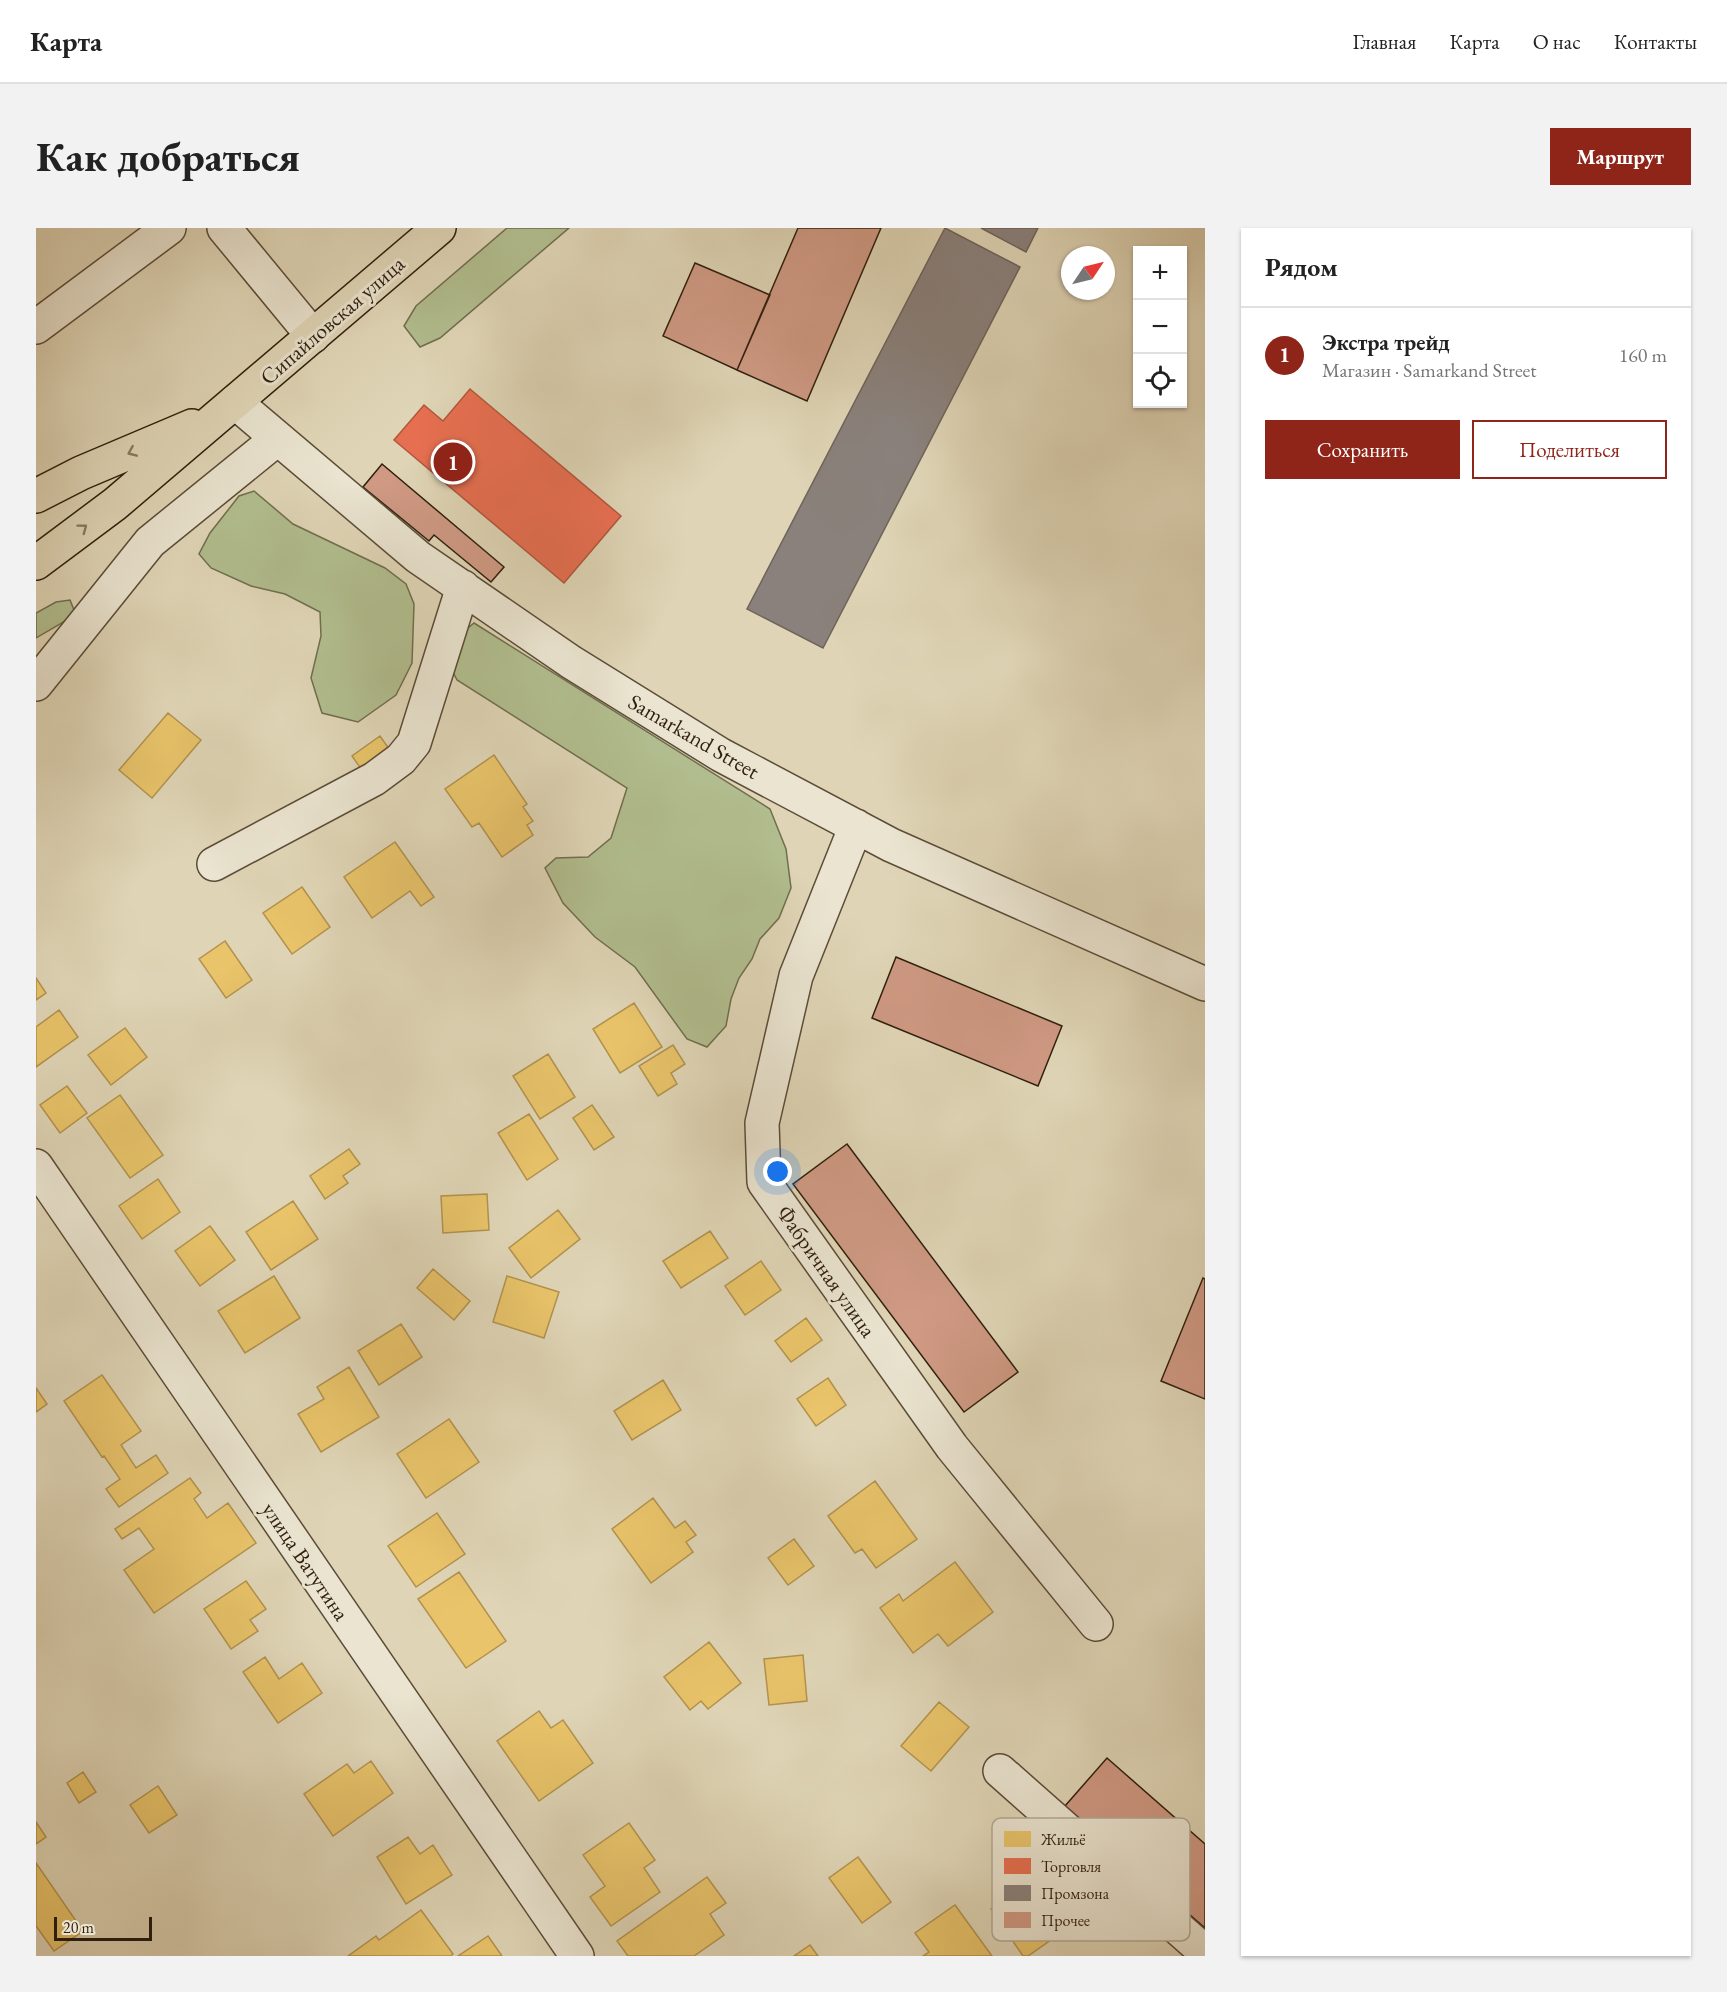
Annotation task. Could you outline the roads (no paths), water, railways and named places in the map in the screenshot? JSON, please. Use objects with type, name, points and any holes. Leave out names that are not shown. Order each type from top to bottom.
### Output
[{"type":"main road","name":"Сипайловская улица","points":[[36,563],[115,504],[440,228]]},
{"type":"main road","name":"Сипайловская улица","points":[[36,496],[81,473],[230,407]]},
{"type":"street","points":[[36,327],[169,228]]},
{"type":"street","points":[[224,228],[312,336]]},
{"type":"street","name":"Samarkand Street","points":[[230,407],[277,439],[418,557],[571,663],[721,755],[891,844],[1205,984]]},
{"type":"street","points":[[36,684],[150,542],[277,439]]},
{"type":"street","points":[[214,864],[374,779],[401,759],[414,743],[463,587]]},
{"type":"street","name":"Фабричная улица","points":[[856,826],[796,976],[762,1123],[764,1182],[952,1447],[1096,1624]]},
{"type":"street","name":"улица Ватутина","points":[[36,1166],[577,1956]]},
{"type":"street","points":[[1000,1771],[1053,1818]]},
{"type":"street","points":[[1190,1939],[1205,1952]]},
{"type":"place","name":"Экстра трейд","points":[[453,462]]}]
